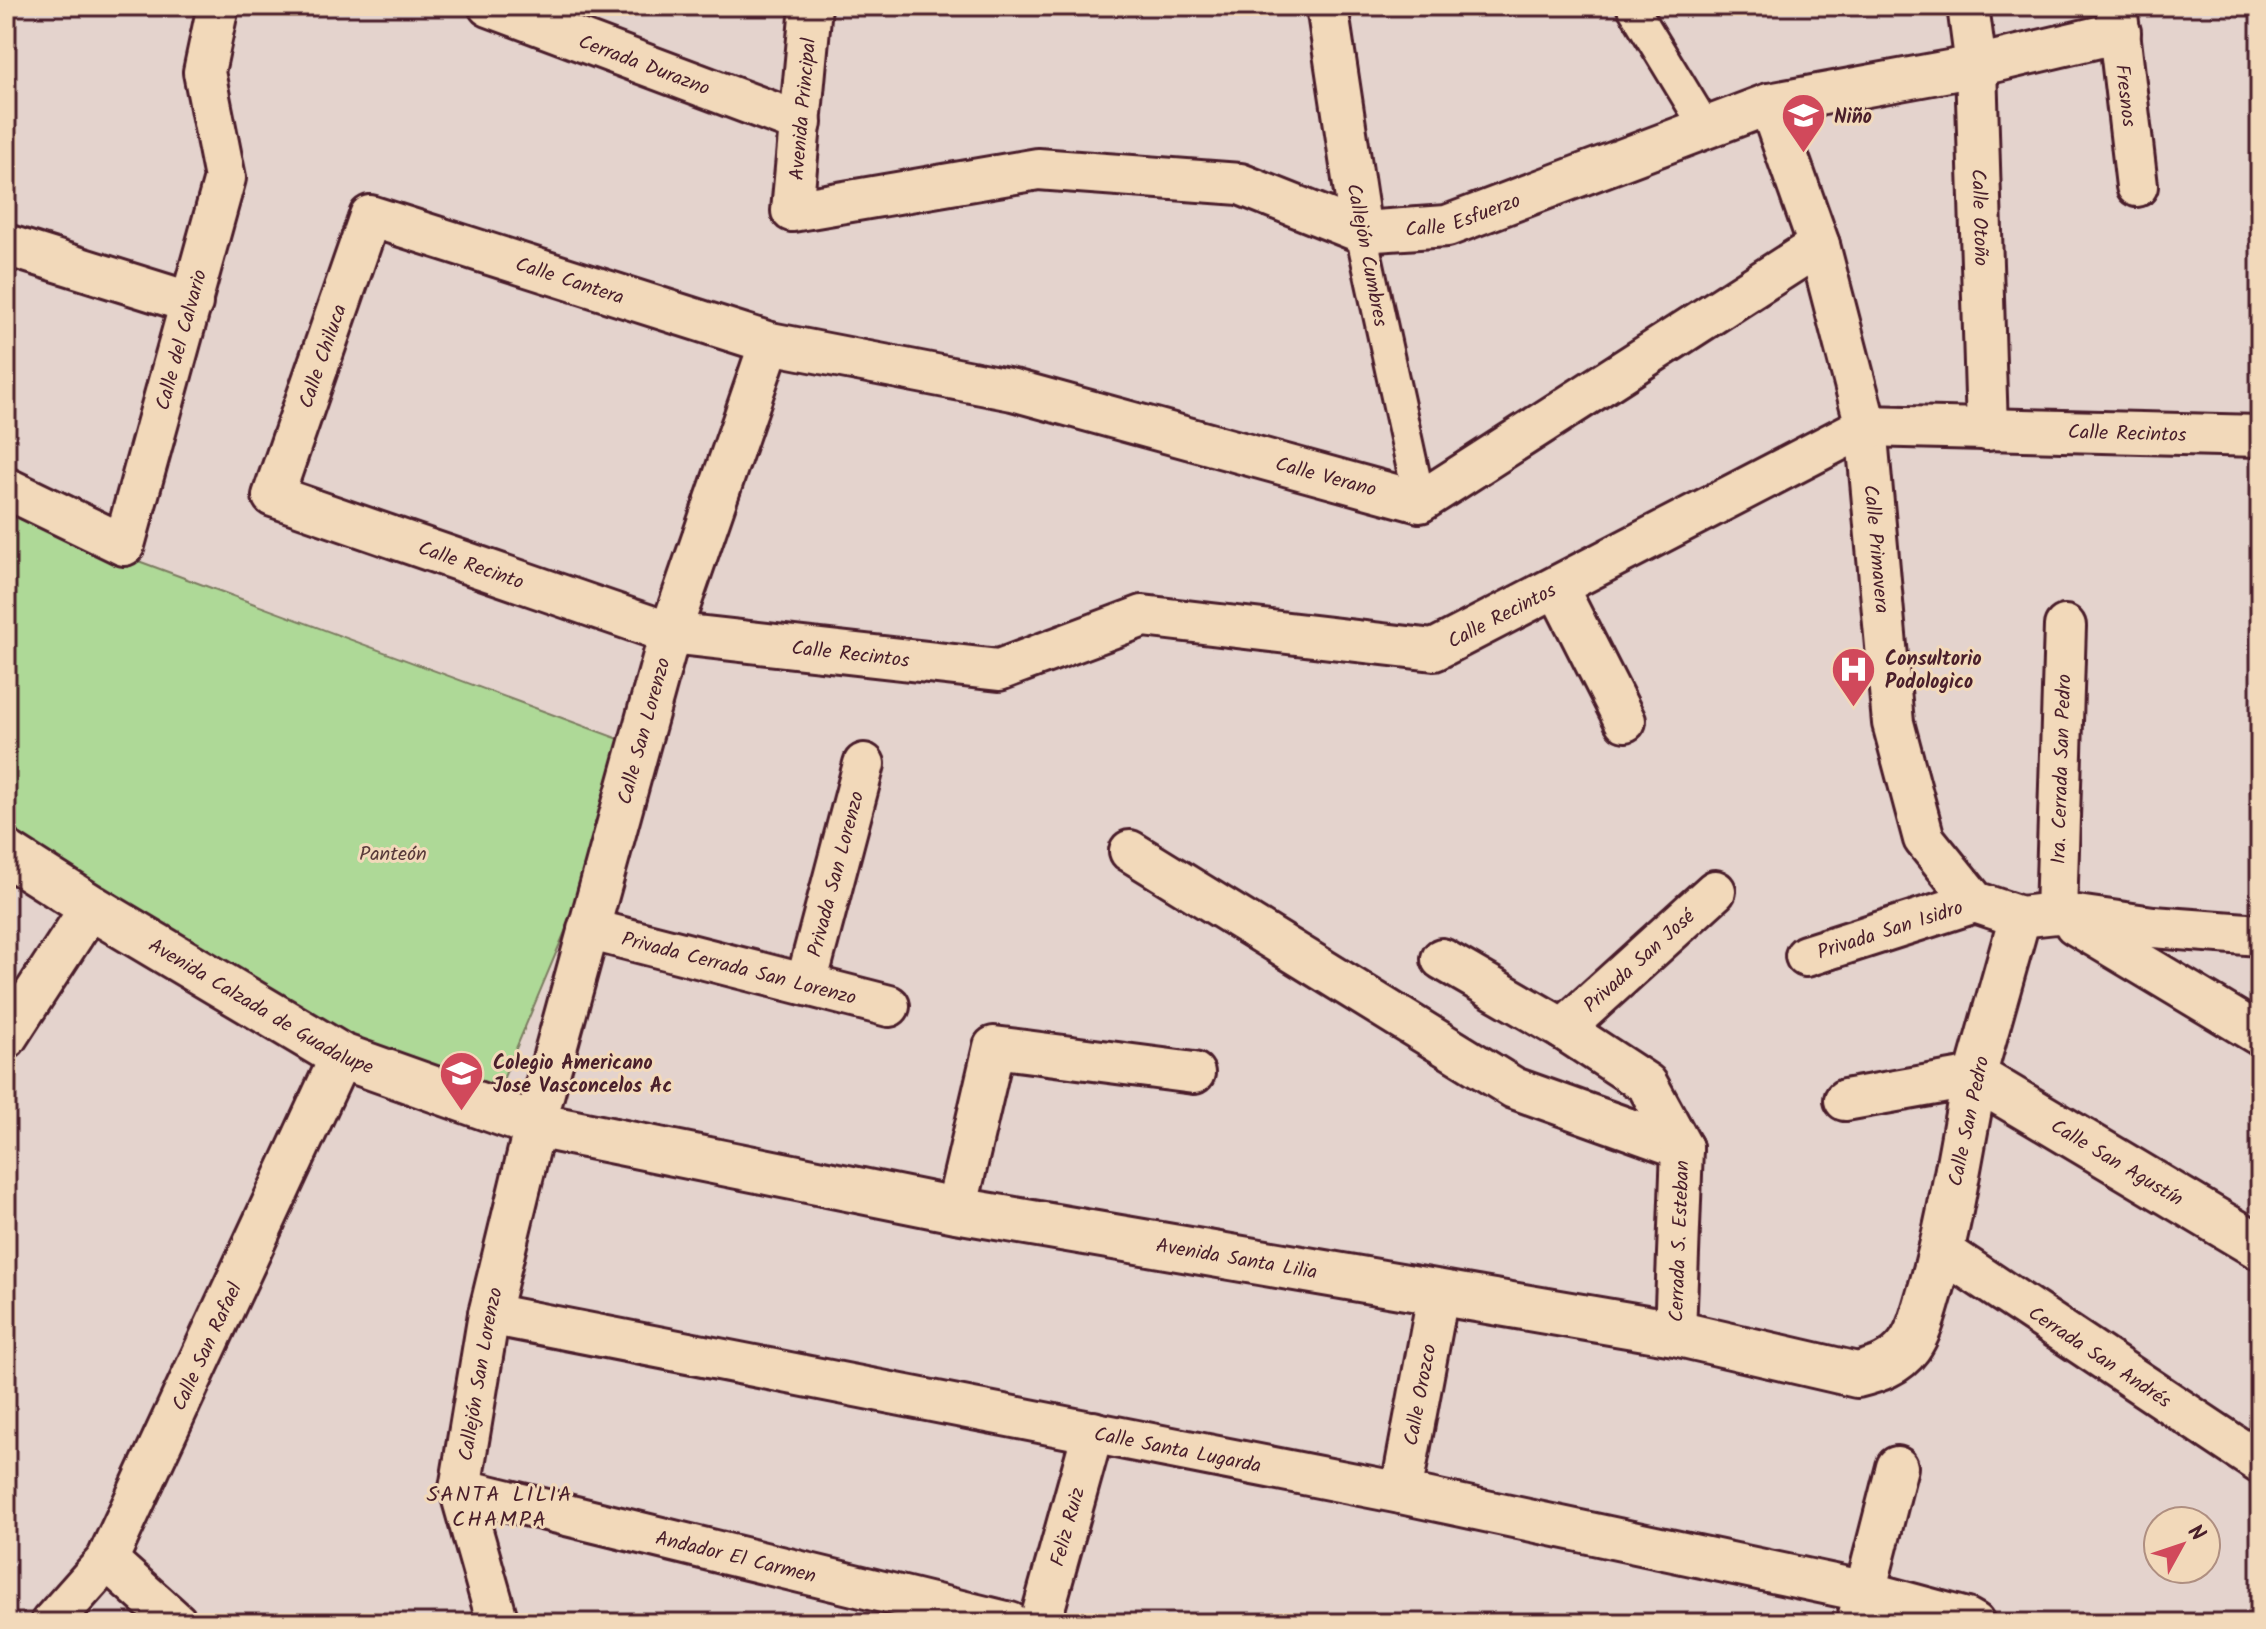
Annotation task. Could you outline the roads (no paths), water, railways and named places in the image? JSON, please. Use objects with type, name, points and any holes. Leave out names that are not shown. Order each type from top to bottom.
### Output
[{"type":"street","name":"Calle del Calvario","points":[[6,488],[124,545],[225,178],[204,72],[218,6]]},
{"type":"street","name":"Cerrada Durazno","points":[[489,6],[801,123]]},
{"type":"street","name":"Avenida Principal","points":[[792,211],[811,6]]},
{"type":"street","name":"Callejón Cumbres","points":[[1327,6],[1361,232],[1420,502]]},
{"type":"street","points":[[1632,6],[1706,128]]},
{"type":"street","name":"Calle Otoño","points":[[1968,6],[1976,66],[1987,430]]},
{"type":"street","name":"Calle Esfuerzo","points":[[792,211],[1038,169],[1240,184],[1361,232],[1447,226],[1769,104],[1976,66],[2118,19]]},
{"type":"street","name":"Fresnos","points":[[2118,19],[2137,186]]},
{"type":"street","name":"Calle Primavera","points":[[1769,104],[1819,245],[1866,426],[1893,723],[1924,839],[1975,902]]},
{"type":"street","name":"Calle Cantera","points":[[370,216],[770,343]]},
{"type":"street","name":"Calle Chiluca","points":[[273,496],[370,216]]},
{"type":"street","points":[[6,245],[192,303]]},
{"type":"street","points":[[1420,502],[1819,245]]},
{"type":"street","name":"Calle Verano","points":[[770,343],[1013,390],[1420,502]]},
{"type":"street","name":"Calle San Lorenzo","points":[[535,1125],[670,633],[770,343]]},
{"type":"street","name":"Calle Recintos","points":[[670,633],[999,670],[1143,616],[1434,650],[1866,426],[2260,436]]},
{"type":"street","name":"Calle Recinto","points":[[273,496],[670,633]]},
{"type":"street","points":[[1557,587],[1625,721]]},
{"type":"street","name":"1ra. Cerrada San Pedro","points":[[2038,915],[2065,626]]},
{"type":"street","name":"Privada San Lorenzo","points":[[806,984],[864,764]]},
{"type":"street","points":[[1130,851],[1514,1088],[1682,1148]]},
{"type":"street","name":"Avenida Calzada de Guadalupe","points":[[6,853],[341,1056],[535,1125]]},
{"type":"street","name":"Privada San José","points":[[1563,1029],[1715,891]]},
{"type":"street","points":[[1975,902],[2038,915],[2260,935]]},
{"type":"street","name":"Privada San Isidro","points":[[1806,956],[1975,902]]},
{"type":"street","points":[[6,1038],[91,907]]},
{"type":"street","points":[[2038,915],[2260,1035]]},
{"type":"street","name":"Calle San Pedro","points":[[1919,1326],[1942,1251],[1975,1077],[2038,915]]},
{"type":"street","name":"Privada Cerrada San Lorenzo","points":[[588,929],[889,1006]]},
{"type":"street","name":"Privada San José","points":[[1442,959],[1563,1029],[1647,1084],[1682,1148]]},
{"type":"street","points":[[956,1210],[994,1047],[1194,1073]]},
{"type":"street","name":"Calle San Rafael","points":[[51,1623],[107,1560],[341,1056]]},
{"type":"street","points":[[1845,1100],[1975,1077]]},
{"type":"street","name":"Calle San Agustín","points":[[1975,1077],[2260,1247]]},
{"type":"street","name":"Avenida Santa Lilia","points":[[535,1125],[956,1210],[1438,1295],[1675,1333],[1857,1375],[1878,1370],[1898,1359],[1919,1326]]},
{"type":"street","name":"Callejón San Lorenzo","points":[[498,1623],[460,1489],[489,1314],[535,1125]]},
{"type":"street","name":"Cerrada S. Esteban","points":[[1675,1333],[1682,1148]]},
{"type":"street","name":"Cerrada San Andrés","points":[[1942,1251],[2260,1463]]},
{"type":"street","name":"Calle Orozco","points":[[1401,1493],[1438,1295]]},
{"type":"street","name":"Calle Santa Lugarda","points":[[489,1314],[1401,1493],[1862,1608],[1967,1619],[1974,1623]]},
{"type":"street","name":"Feliz Ruiz","points":[[1040,1623],[1093,1432]]},
{"type":"street","points":[[1862,1608],[1897,1467]]},
{"type":"street","name":"Andador El Carmen","points":[[460,1489],[1010,1623]]},
{"type":"street","points":[[107,1560],[177,1623]]},
{"type":"place","name":"Niño","points":[[1803,155]]},
{"type":"place","name":"Consultorio Podologico","points":[[1854,709]]},
{"type":"place","name":"Colegio Americano Jose Vasconcelos Ac","points":[[462,1113]]},
{"type":"district","name":"SANTA LILIA CHAMPA","points":[[500,1506]]},
{"type":"park label","name":"Panteón","points":[[393,853]]}]
